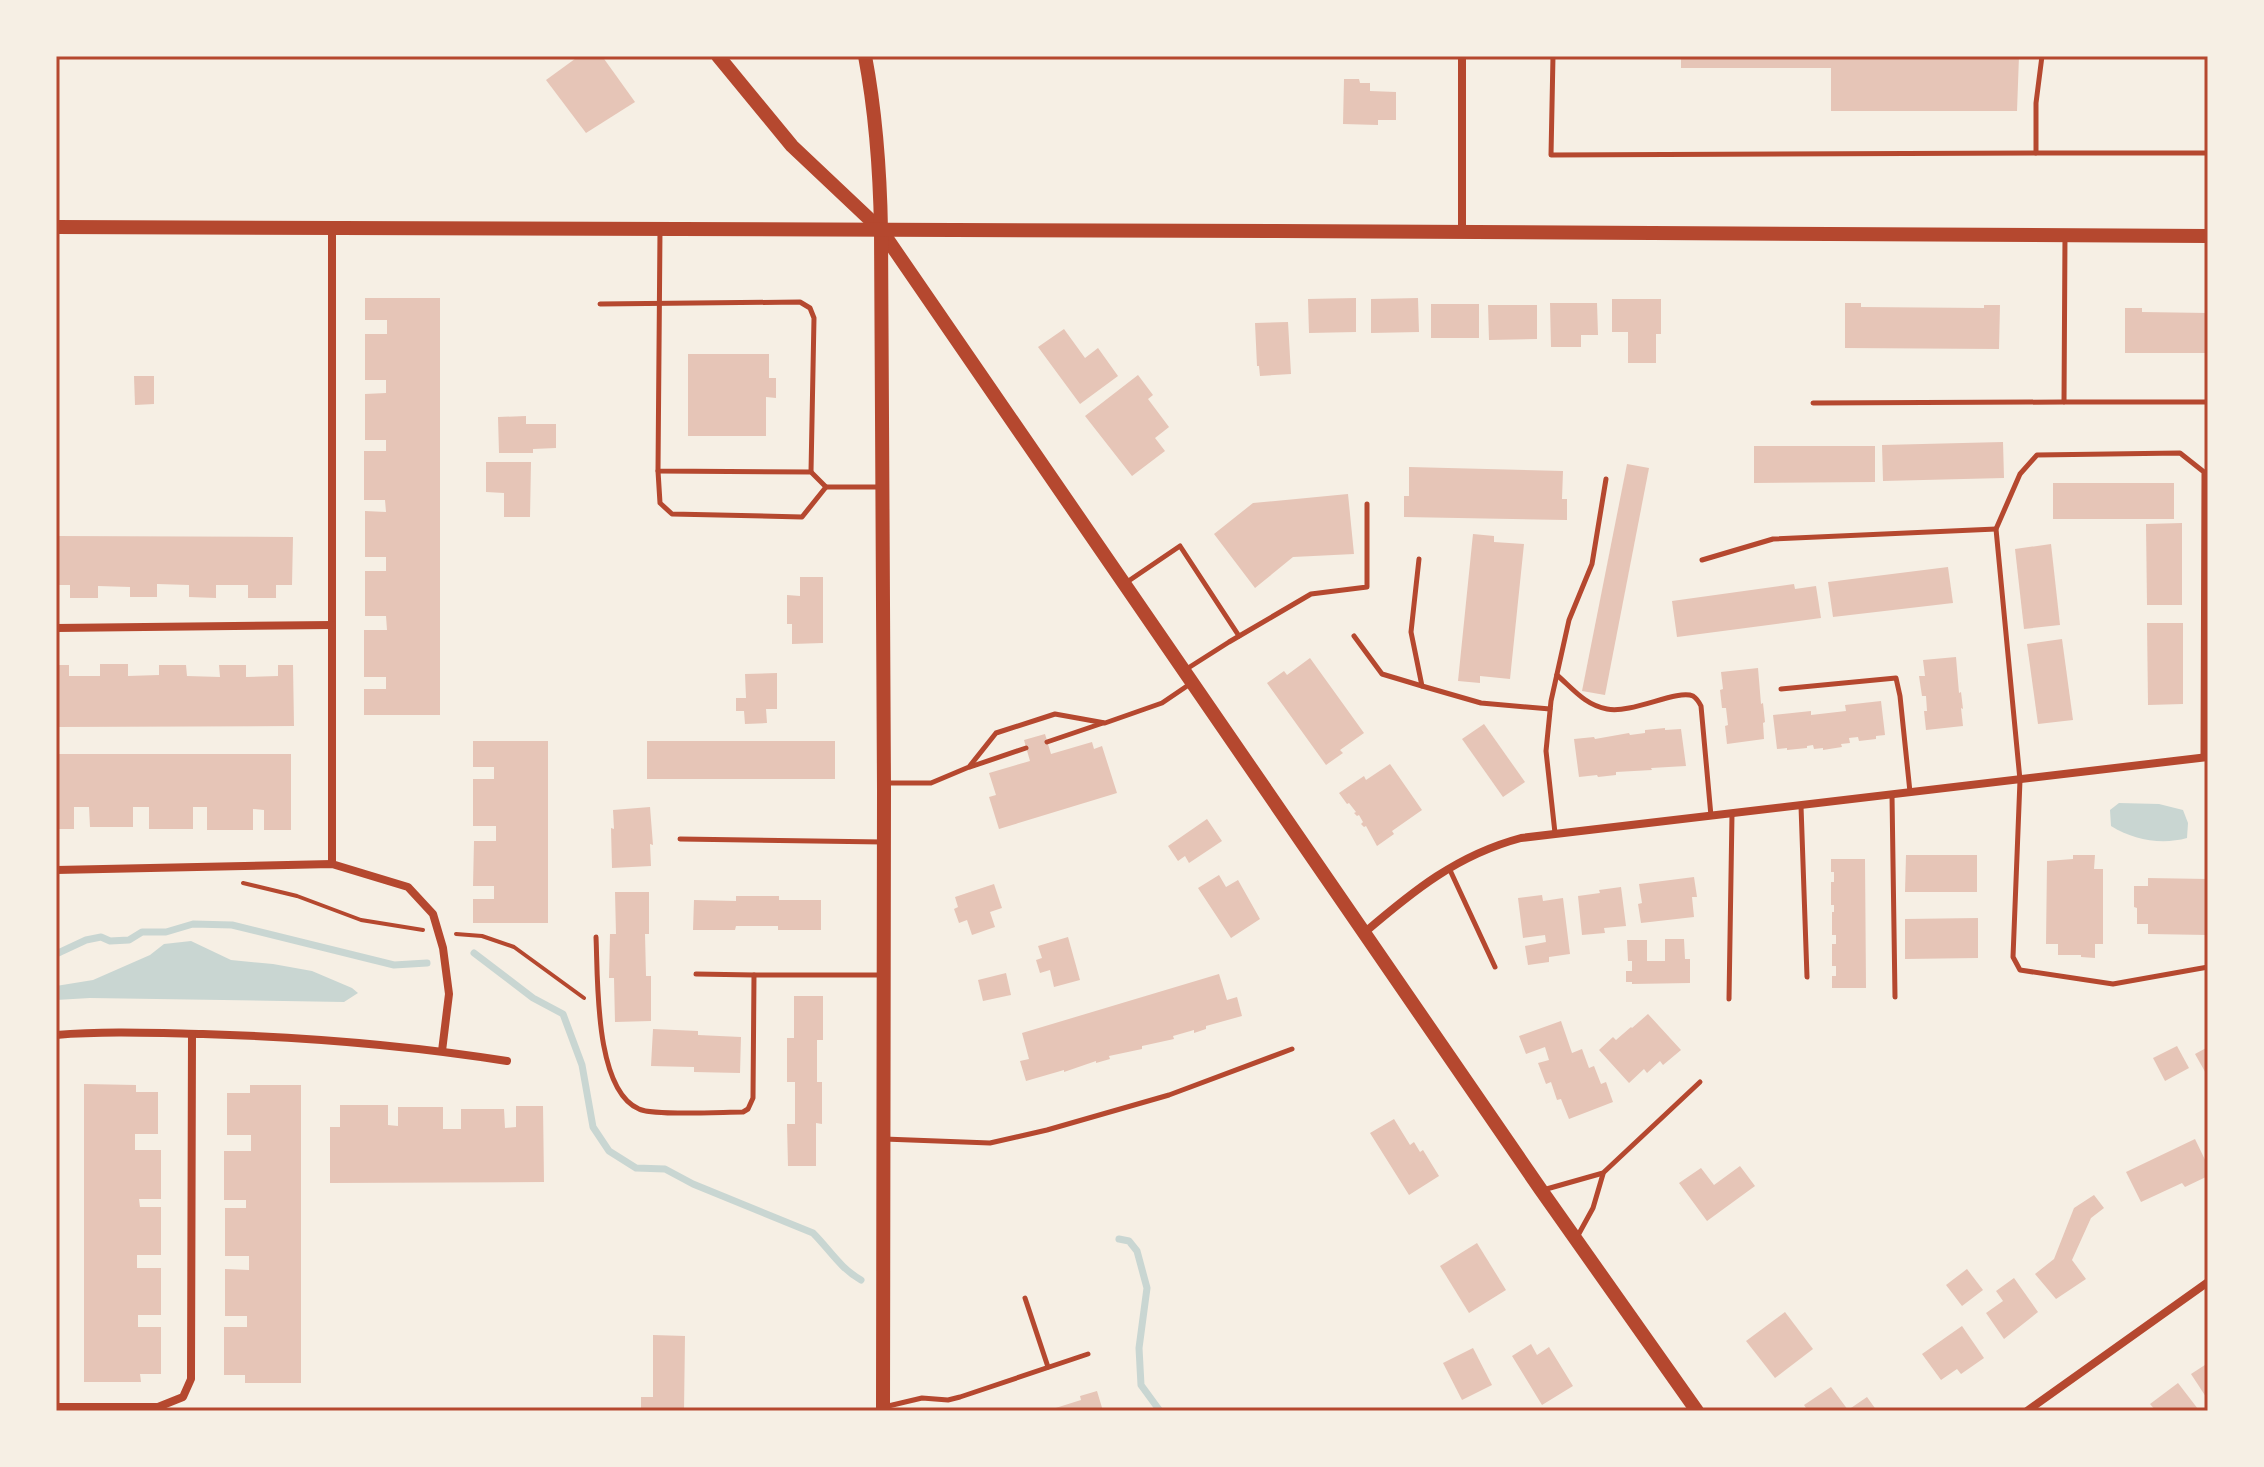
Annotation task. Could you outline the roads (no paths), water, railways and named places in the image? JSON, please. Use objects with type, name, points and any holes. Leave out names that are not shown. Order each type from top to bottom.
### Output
[{"type":"street","points":[[718,56],[792,146],[881,230],[1541,1190],[1697,1411]]},
{"type":"street","points":[[865,56],[880,165],[881,230],[883,1409]]},
{"type":"street","points":[[1462,56],[1462,232]]},
{"type":"street","points":[[56,227],[2208,236]]},
{"type":"street","points":[[332,227],[332,864]]},
{"type":"street","points":[[56,628],[332,625]]},
{"type":"street","points":[[1364,933],[1404,899],[1448,868],[1500,843],[1555,833],[2206,757]]},
{"type":"street","points":[[56,870],[332,864],[408,887],[433,914],[443,948],[449,994],[442,1051]]},
{"type":"street","points":[[56,1035],[142,1032],[292,1038],[442,1051],[507,1061]]},
{"type":"street","points":[[56,1407],[158,1407],[183,1397],[191,1379],[192,1034]]},
{"type":"street","points":[[2027,1411],[2208,1282]]},
{"type":"lane","points":[[1553,56],[1551,155],[2208,153]]},
{"type":"lane","points":[[2036,153],[2036,103],[2042,56]]},
{"type":"lane","points":[[660,229],[660,503],[672,514],[802,517],[826,487]]},
{"type":"lane","points":[[2064,402],[2065,235]]},
{"type":"lane","points":[[600,304],[800,302],[810,308],[814,318],[811,472]]},
{"type":"lane","points":[[1813,403],[2208,402]]},
{"type":"lane","points":[[2206,757],[2204,472],[2180,453],[2037,455],[2020,474],[1996,529],[2020,780],[2013,957],[2020,970],[2113,984],[2208,967]]},
{"type":"lane","points":[[658,471],[811,472],[826,487],[882,487]]},
{"type":"lane","points":[[1555,833],[1546,751],[1550,709],[1569,620],[1592,564],[1606,479]]},
{"type":"lane","points":[[1047,742],[1162,703],[1188,677],[1239,636],[1311,594],[1367,587],[1367,504]]},
{"type":"lane","points":[[1702,560],[1773,539],[1996,529]]},
{"type":"lane","points":[[1124,584],[1180,546],[1239,636]]},
{"type":"lane","points":[[1419,559],[1411,632],[1422,686]]},
{"type":"lane","points":[[1354,636],[1382,674],[1481,703],[1550,709]]},
{"type":"lane","points":[[1557,675],[1584,701],[1609,710],[1623,710],[1684,695],[1695,698],[1701,706],[1711,817]]},
{"type":"lane","points":[[1781,689],[1896,678],[1910,793]]},
{"type":"lane","points":[[969,767],[996,733],[1055,714],[1105,723]]},
{"type":"lane","points":[[884,783],[931,783],[1026,748]]},
{"type":"lane","points":[[1892,795],[1895,997]]},
{"type":"lane","points":[[1801,806],[1807,977]]},
{"type":"lane","points":[[1729,999],[1732,814]]},
{"type":"lane","points":[[680,839],[884,842]]},
{"type":"lane","points":[[1448,868],[1495,967]]},
{"type":"lane","points":[[596,937],[599,1013],[610,1071],[624,1097],[639,1110],[647,1112],[743,1112],[748,1109],[753,1098],[754,975]]},
{"type":"lane","points":[[696,974],[884,975]]},
{"type":"lane","points":[[883,1139],[990,1143],[1169,1095],[1292,1049]]},
{"type":"lane","points":[[1541,1190],[1603,1173],[1700,1082]]},
{"type":"lane","points":[[1576,1240],[1593,1208],[1603,1173]]},
{"type":"lane","points":[[1025,1298],[1048,1367]]},
{"type":"lane","points":[[883,1409],[922,1398],[948,1400],[960,1397],[1088,1354]]},
{"type":"waterway","points":[[56,954],[86,940],[101,937],[110,941],[129,940],[142,932],[166,932],[193,924],[232,925],[394,965],[427,963]]},
{"type":"waterway","points":[[474,953],[533,998],[563,1014],[582,1065],[593,1127],[609,1151],[636,1168],[665,1169],[693,1184],[813,1233],[841,1264],[861,1280]]},
{"type":"waterway","points":[[1119,1239],[1129,1241],[1137,1251],[1147,1288],[1139,1348],[1141,1385],[1160,1411]]}]
